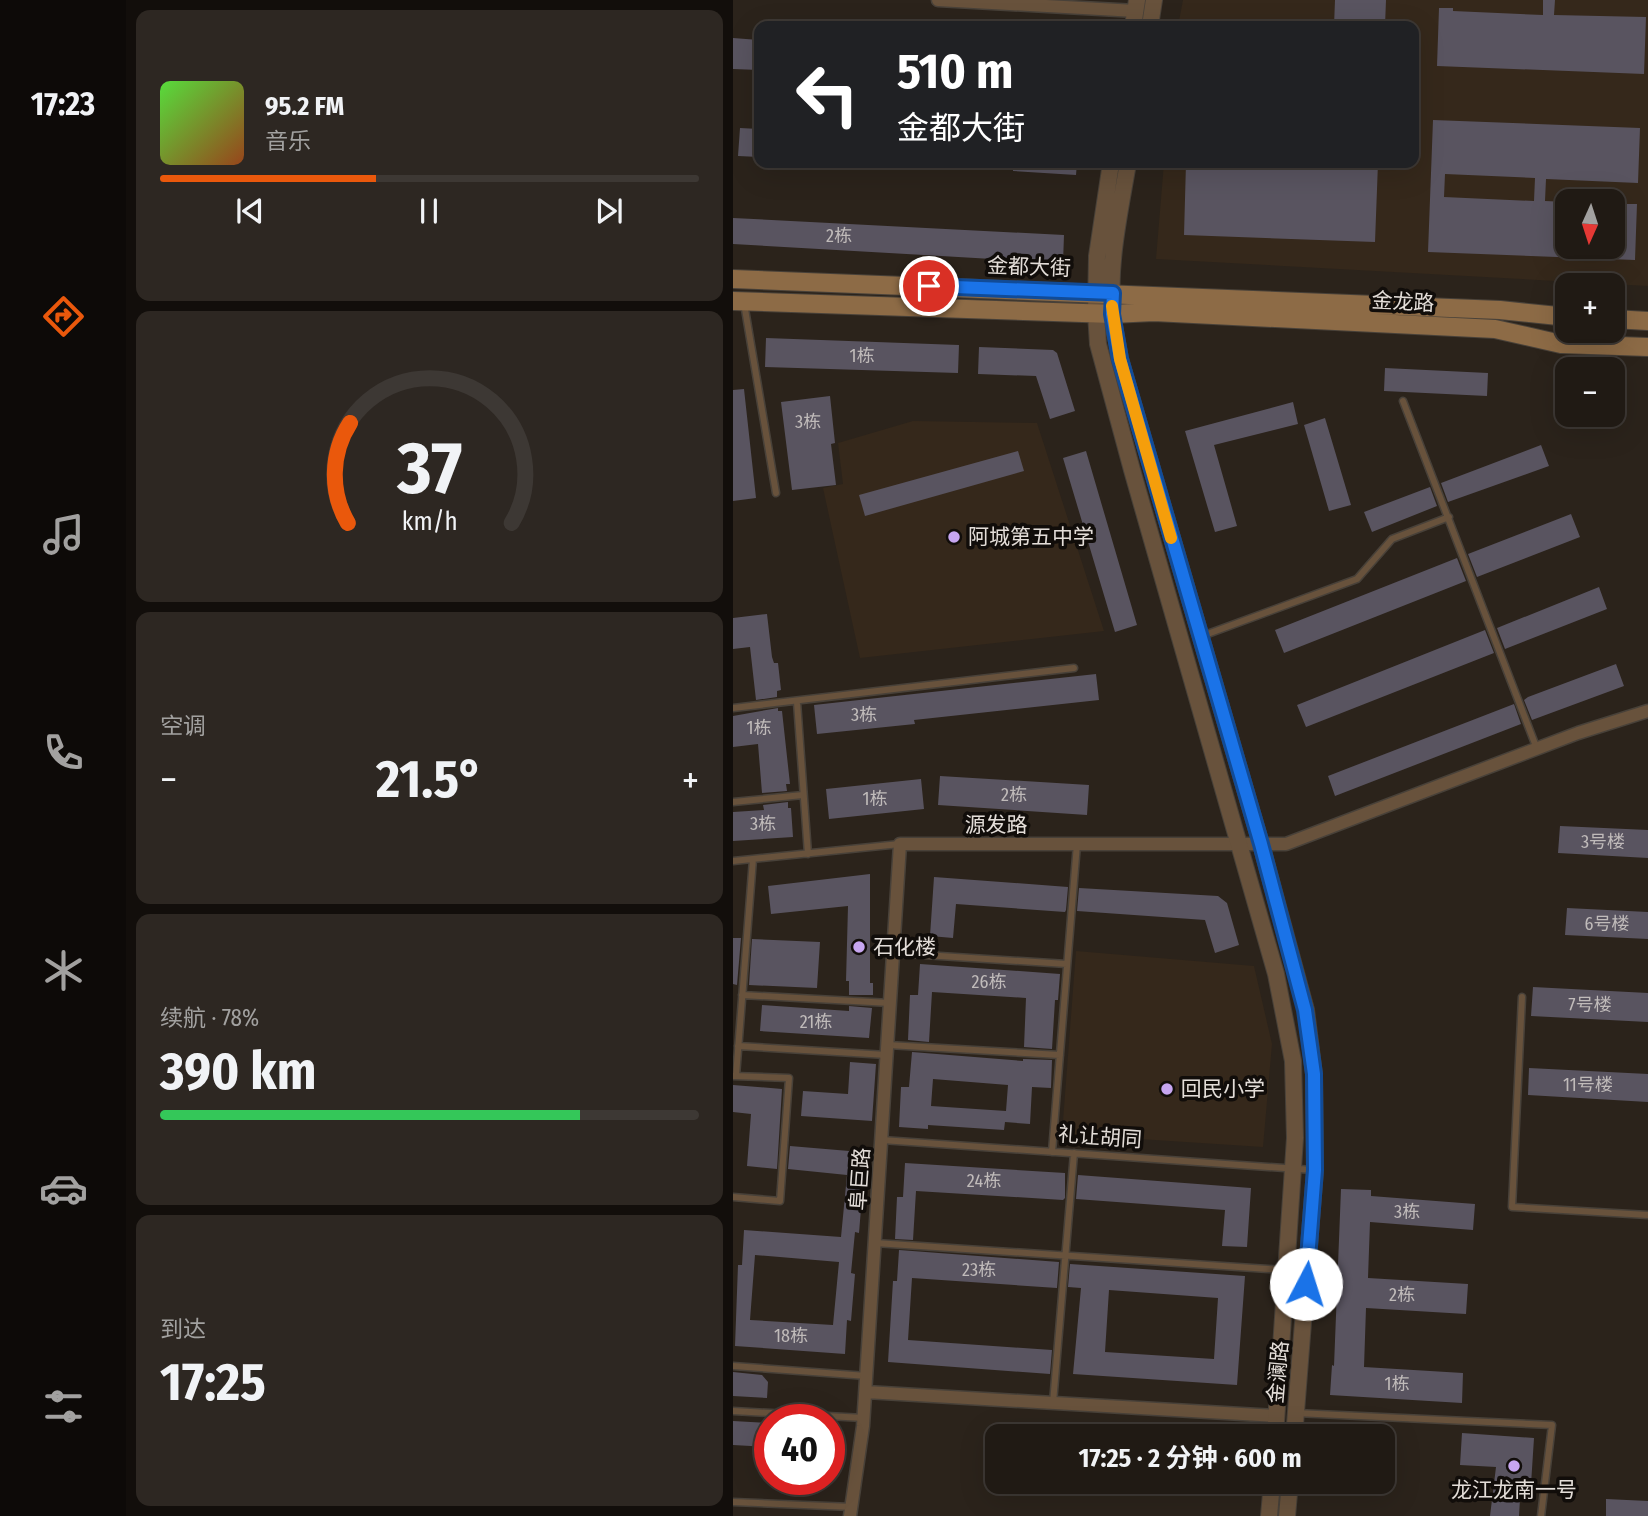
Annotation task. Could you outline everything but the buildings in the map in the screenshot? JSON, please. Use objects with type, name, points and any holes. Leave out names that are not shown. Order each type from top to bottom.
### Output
[{"type":"main road","name":"金都大街","points":[[733,279],[1105,293],[1155,304]]},
{"type":"main road","name":"金都大街","points":[[738,301],[1104,313],[1155,304]]},
{"type":"main road","name":"金龙路","points":[[1155,304],[1500,310],[1555,316]]},
{"type":"main road","name":"金龙路","points":[[1155,304],[1495,329],[1561,344],[1648,347]]},
{"type":"main road","points":[[1625,320],[1648,321]]},
{"type":"street","points":[[938,0],[1135,12]]},
{"type":"street","points":[[1151,21],[1154,0]]},
{"type":"street","name":"金澜路","points":[[1105,293],[1097,256],[1110,168]]},
{"type":"street","name":"金澜路","points":[[1127,168],[1098,344],[1240,844],[1288,1025],[1296,1085],[1276,1424]]},
{"type":"street","name":"金澜路","points":[[1104,313],[1120,359],[1261,844],[1305,1010],[1314,1074],[1315,1170],[1295,1424]]},
{"type":"street","name":"源发路","points":[[900,844],[1286,844],[1537,749],[1648,711]]},
{"type":"street","name":"阜巨路","points":[[851,1511],[864,1418],[900,844]]},
{"type":"street","points":[[865,1392],[1276,1416]]},
{"type":"street","points":[[1269,1516],[1271,1494]]},
{"type":"street","points":[[1287,1516],[1289,1494]]},
{"type":"lane","points":[[738,301],[776,493]]},
{"type":"lane","points":[[1403,401],[1537,749]]},
{"type":"lane","points":[[1200,637],[1357,579],[1392,539],[1449,517]]},
{"type":"lane","points":[[733,708],[1074,668]]},
{"type":"lane","points":[[797,702],[808,854]]},
{"type":"lane","points":[[733,802],[803,796]]},
{"type":"lane","name":"源发路","points":[[733,861],[900,844]]},
{"type":"lane","points":[[1052,1152],[1077,844]]},
{"type":"lane","points":[[733,1197],[780,1201],[788,1079],[734,1076],[753,859]]},
{"type":"lane","points":[[893,953],[1067,964]]},
{"type":"lane","points":[[742,995],[890,1003]]},
{"type":"lane","points":[[1522,997],[1512,1207],[1648,1215]]},
{"type":"lane","points":[[738,1046],[1060,1055]]},
{"type":"lane","name":"礼让胡同","points":[[882,1140],[1315,1170]]},
{"type":"lane","points":[[1053,1403],[1074,1153]]},
{"type":"lane","points":[[875,1243],[1286,1271]]},
{"type":"lane","points":[[733,1366],[867,1376]]},
{"type":"lane","points":[[733,1411],[864,1418]]},
{"type":"lane","points":[[1296,1413],[1552,1425],[1541,1516]]},
{"type":"lane","points":[[733,1502],[851,1511]]},
{"type":"shaded area","points":[[1183,0],[1648,0],[1648,286],[1625,285],[1625,273],[1555,273],[1555,281],[1156,259],[1164,168],[1419,168],[1419,21],[1179,21]]},
{"type":"shaded area","name":"阿城第五中学","points":[[913,421],[1037,423],[1104,631],[860,658],[823,488],[843,484],[838,443]]},
{"type":"shaded area","name":"回民小学","points":[[1076,951],[1254,966],[1272,1044],[1263,1147],[1062,1134]]},
{"type":"slow traffic","points":[[1112,306],[1120,359],[1171,538]]},
{"type":"place","name":"阿城第五中学","points":[[954,537]]},
{"type":"place","name":"石化楼","points":[[859,947]]},
{"type":"place","name":"回民小学","points":[[1167,1089]]},
{"type":"place","name":"龙江龙南一号","points":[[1514,1466]]},
{"type":"route","points":[[929,286],[1113,293],[1112,314],[1120,359],[1261,844],[1305,1010],[1314,1074],[1315,1170],[1306,1284]]}]
